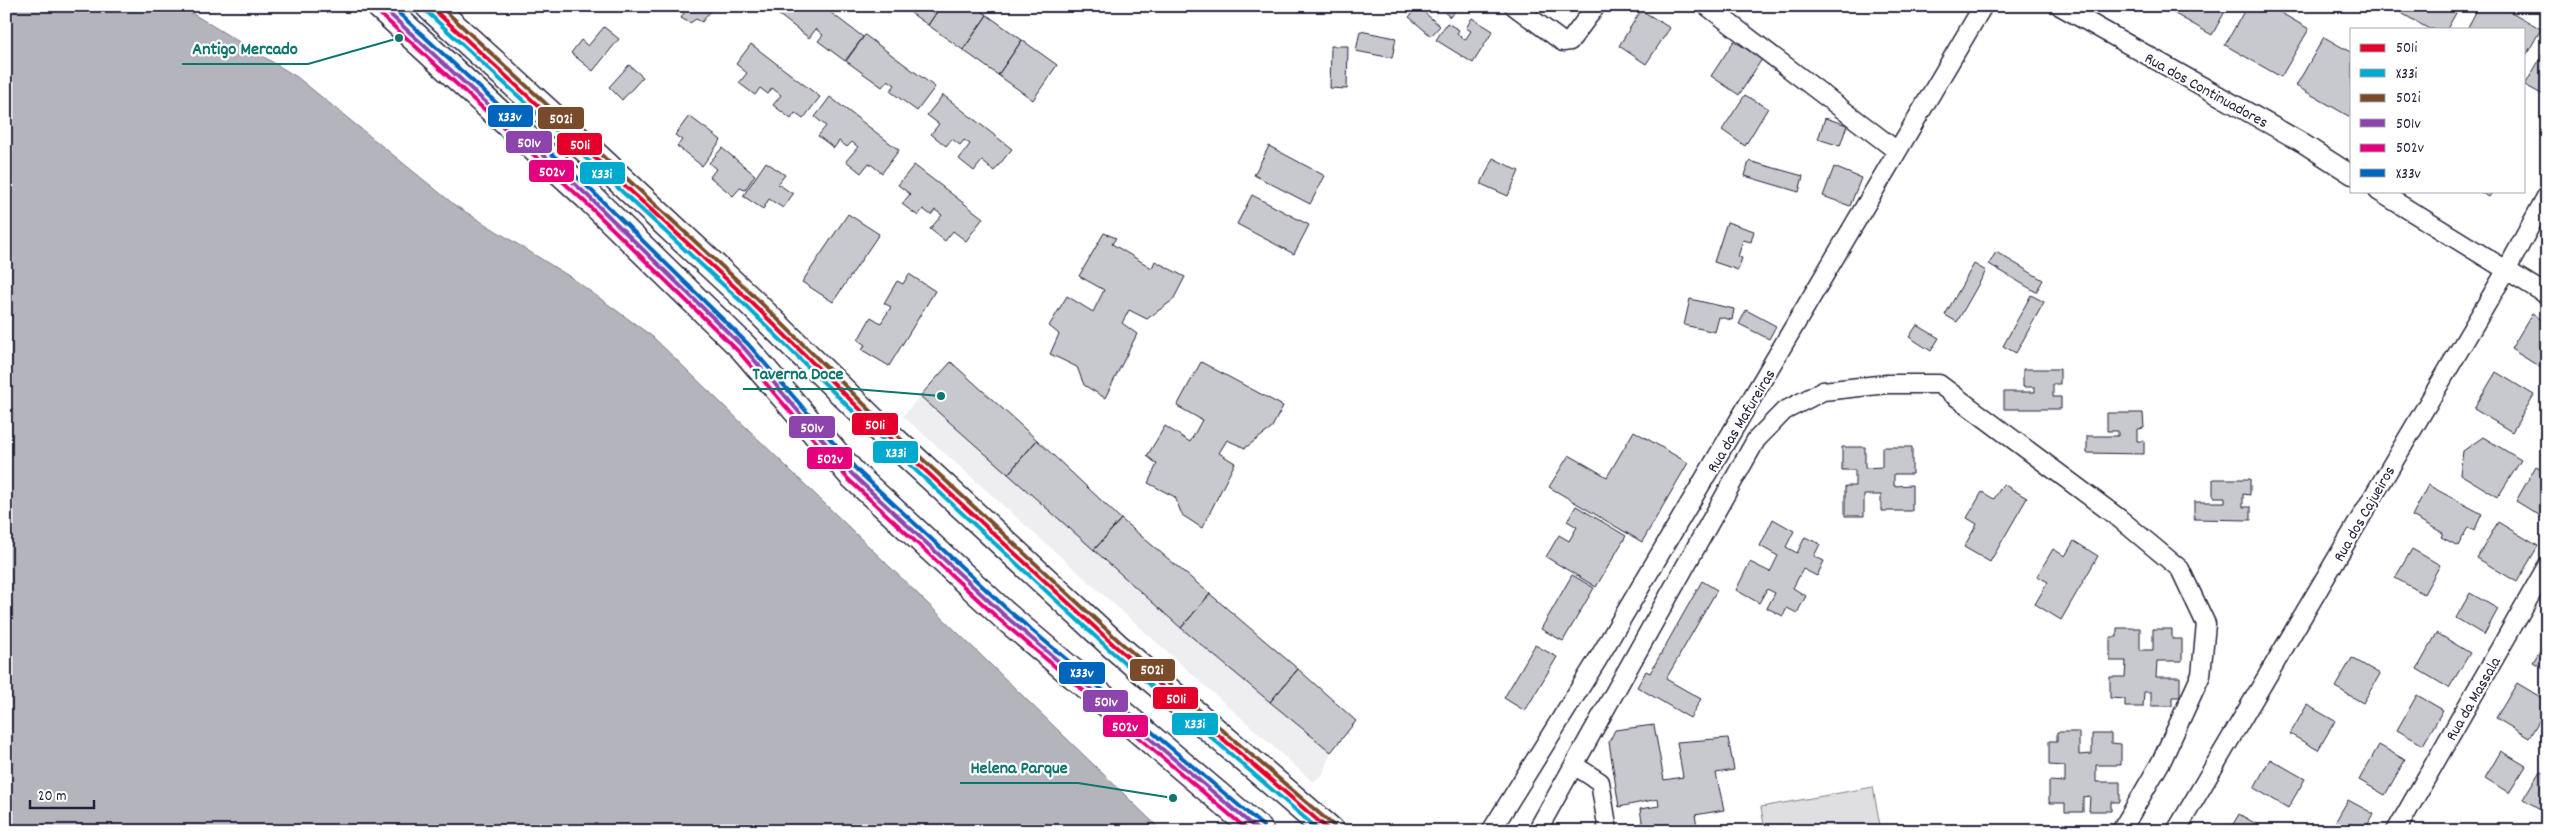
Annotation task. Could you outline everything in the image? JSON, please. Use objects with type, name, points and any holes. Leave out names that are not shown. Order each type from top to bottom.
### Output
[{"type":"main road","points":[[381,6],[588,196],[744,348],[852,474],[1004,614],[1259,831]]},
{"type":"main road","points":[[430,6],[749,300],[874,423],[1115,646],[1330,831]]},
{"type":"street","points":[[1514,6],[1564,42],[1570,41],[1596,6]]},
{"type":"street","points":[[1707,6],[1897,151]]},
{"type":"street","name":"Rua das Mafureiras","points":[[1491,831],[1598,659],[1983,6]]},
{"type":"street","name":"Rua dos Continuadores","points":[[2060,6],[2301,142],[2350,173]]},
{"type":"street","points":[[2380,192],[2547,295]]},
{"type":"street","name":"Rua dos Cajueiros","points":[[2176,831],[2506,271],[2547,194]]},
{"type":"street","points":[[1537,831],[1756,440],[1784,411],[1823,391],[1887,384],[1939,384],[2120,519],[2180,570],[2206,624],[2201,674],[2162,760],[2121,831]]},
{"type":"street","name":"Rua da Massala","points":[[2396,831],[2547,566]]},
{"type":"street","points":[[1574,766],[1600,782],[1608,831]]},
{"type":"shaded area","points":[[6,6],[180,6],[297,77],[456,206],[572,278],[653,337],[1162,831],[6,831]]},
{"type":"shaded area","points":[[920,396],[1121,519],[1356,721],[1331,752],[1323,774],[1313,782],[903,416]]},
{"type":"shaded area","points":[[1873,787],[1881,831],[1765,831],[1761,807]]},
{"type":"building","points":[[681,6],[714,6],[702,22],[696,19],[690,23],[681,18],[686,9]]},
{"type":"building","points":[[778,6],[822,6],[863,37],[845,61],[818,41],[823,35],[816,29],[809,38],[774,11]]},
{"type":"building","points":[[901,6],[941,6],[928,25]]},
{"type":"building","points":[[941,6],[975,6],[987,15],[963,50],[928,25]]},
{"type":"building","points":[[1437,6],[1459,6],[1450,17]]},
{"type":"building","points":[[2161,6],[2228,6],[2212,35]]},
{"type":"building","points":[[2247,6],[2269,6],[2309,29],[2281,77],[2225,45]]},
{"type":"building","points":[[2389,6],[2460,6],[2448,28],[2427,28]]},
{"type":"building","points":[[2479,6],[2501,6],[2541,29],[2526,55],[2526,28],[2468,28]]},
{"type":"building","points":[[1418,7],[1440,26],[1431,36],[1409,17]]},
{"type":"building","points":[[1641,10],[1670,28],[1646,64],[1619,46]]},
{"type":"building","points":[[987,15],[1022,40],[998,75],[963,50]]},
{"type":"building","points":[[1472,18],[1493,31],[1473,63],[1436,40],[1447,23],[1459,30],[1457,34],[1465,40],[1471,31],[1466,28]]},
{"type":"building","points":[[604,27],[619,39],[593,71],[571,53],[581,40],[588,46]]},
{"type":"building","points":[[1360,31],[1396,38],[1392,58],[1356,51]]},
{"type":"building","points":[[865,35],[935,87],[917,111],[890,91],[895,85],[888,80],[882,87],[846,61]]},
{"type":"building","points":[[2324,37],[2350,52],[2350,117],[2296,86]]},
{"type":"building","points":[[1022,40],[1057,65],[1033,100],[998,75]]},
{"type":"building","points":[[1734,41],[1762,59],[1739,95],[1711,76]]},
{"type":"building","points":[[751,44],[820,97],[803,119],[795,113],[791,119],[773,105],[781,95],[772,88],[768,94],[760,88],[755,95],[739,83],[747,73],[736,64]]},
{"type":"building","points":[[1331,46],[1348,46],[1347,89],[1330,88]]},
{"type":"building","points":[[2547,47],[2547,97],[2526,86]]},
{"type":"building","points":[[629,65],[643,77],[622,100],[609,87]]},
{"type":"building","points":[[943,95],[1012,149],[994,171],[982,161],[974,171],[959,159],[970,144],[964,140],[960,145],[952,139],[946,146],[931,134],[939,124],[927,115]]},
{"type":"building","points":[[1745,95],[1768,108],[1745,146],[1722,130]]},
{"type":"building","points":[[830,97],[899,150],[882,173],[869,163],[861,173],[846,161],[858,147],[852,142],[847,147],[839,141],[834,148],[818,136],[826,126],[815,117]]},
{"type":"building","points":[[689,116],[721,140],[702,166],[677,146],[682,140],[675,135]]},
{"type":"building","points":[[1825,118],[1847,125],[1840,146],[1818,139]]},
{"type":"building","points":[[1269,146],[1325,176],[1310,204],[1254,175]]},
{"type":"building","points":[[722,148],[755,175],[745,190],[740,188],[733,196],[710,177],[716,169],[709,163]]},
{"type":"building","points":[[1493,158],[1519,171],[1508,196],[1481,184]]},
{"type":"building","points":[[1749,161],[1803,176],[1799,192],[1745,176]]},
{"type":"building","points":[[766,162],[785,175],[778,184],[793,194],[783,208],[769,199],[763,209],[743,196]]},
{"type":"building","points":[[914,165],[983,218],[966,241],[953,231],[945,241],[930,229],[942,215],[935,210],[931,215],[923,209],[918,216],[902,204],[910,194],[898,185]]},
{"type":"building","points":[[1834,167],[1861,178],[1850,206],[1823,196]]},
{"type":"building","points":[[2481,192],[2492,192],[2489,197]]},
{"type":"building","points":[[1252,195],[1309,225],[1294,254],[1237,224]]},
{"type":"building","points":[[848,214],[879,234],[833,302],[802,282]]},
{"type":"building","points":[[1727,222],[1754,231],[1751,242],[1743,240],[1738,257],[1742,258],[1738,270],[1714,262]]},
{"type":"building","points":[[1104,233],[1116,238],[1112,244],[1152,268],[1155,261],[1185,277],[1173,300],[1147,319],[1129,310],[1122,323],[1137,334],[1105,398],[1084,385],[1077,367],[1050,354],[1059,334],[1049,326],[1067,296],[1093,312],[1104,290],[1079,276]]},
{"type":"building","points":[[1996,252],[2043,280],[2036,292],[1989,264]]},
{"type":"building","points":[[1974,264],[1986,271],[1957,322],[1945,315]]},
{"type":"building","points":[[909,274],[935,291],[889,366],[862,350],[865,345],[858,340],[871,317],[881,323],[891,307],[884,303],[897,281],[903,284]]},
{"type":"building","points":[[2031,295],[2044,302],[2016,353],[2003,346]]},
{"type":"building","points":[[1690,299],[1734,309],[1732,320],[1719,317],[1715,332],[1684,325]]},
{"type":"building","points":[[1746,310],[1776,326],[1769,339],[1739,324]]},
{"type":"building","points":[[2532,314],[2547,323],[2547,363],[2543,369],[2511,349]]},
{"type":"building","points":[[1917,325],[1939,338],[1931,351],[1909,337]]},
{"type":"building","points":[[951,362],[1037,440],[1008,474],[920,396]]},
{"type":"building","points":[[1201,362],[1283,406],[1271,429],[1245,448],[1227,440],[1219,453],[1235,463],[1202,528],[1182,515],[1175,497],[1148,483],[1157,464],[1147,456],[1165,426],[1190,442],[1202,420],[1177,406]]},
{"type":"building","points":[[2023,369],[2060,369],[2060,384],[2053,384],[2053,397],[2061,397],[2061,409],[2004,409],[2004,392],[2035,392],[2035,387],[2023,387]]},
{"type":"building","points":[[2496,372],[2534,395],[2512,432],[2474,409]]},
{"type":"building","points":[[2107,413],[2143,413],[2144,428],[2137,429],[2137,441],[2144,441],[2144,454],[2087,453],[2087,436],[2118,436],[2118,431],[2107,431]]},
{"type":"building","points":[[1634,431],[1688,463],[1642,542],[1549,487],[1569,455],[1607,477]]},
{"type":"building","points":[[2483,437],[2521,460],[2498,497],[2460,474],[2463,451]]},
{"type":"building","points":[[1037,440],[1121,519],[1094,550],[1008,474]]},
{"type":"building","points":[[1842,447],[1865,447],[1865,468],[1882,467],[1882,447],[1912,447],[1912,474],[1894,474],[1894,486],[1912,485],[1912,511],[1881,511],[1881,495],[1864,495],[1864,516],[1845,516],[1845,486],[1855,486],[1855,470],[1842,470]]},
{"type":"building","points":[[2536,466],[2547,472],[2547,520],[2516,501]]},
{"type":"building","points":[[2213,479],[2250,479],[2250,495],[2243,494],[2243,507],[2251,507],[2251,520],[2194,519],[2194,502],[2225,502],[2225,497],[2213,497]]},
{"type":"building","points":[[2003,484],[2027,498],[1990,562],[1964,547],[1977,524],[1967,518],[1982,492],[1994,499]]},
{"type":"building","points":[[2428,485],[2482,514],[2474,531],[2468,527],[2458,546],[2441,537],[2443,533],[2412,516]]},
{"type":"building","points":[[1576,506],[1626,536],[1596,587],[1546,557],[1559,535],[1569,541],[1577,527],[1567,521]]},
{"type":"building","points":[[1121,519],[1210,594],[1181,628],[1094,550]]},
{"type":"building","points":[[1773,519],[1794,531],[1786,547],[1797,553],[1805,537],[1820,544],[1814,556],[1824,561],[1817,576],[1803,569],[1793,588],[1806,596],[1797,613],[1787,608],[1783,616],[1767,608],[1775,593],[1767,589],[1759,603],[1736,590],[1750,562],[1770,572],[1778,556],[1760,546]]},
{"type":"building","points":[[2498,522],[2538,546],[2517,582],[2477,558]]},
{"type":"building","points":[[2074,541],[2098,556],[2061,620],[2035,604],[2048,582],[2037,576],[2053,549],[2065,556]]},
{"type":"building","points":[[2412,549],[2440,565],[2424,594],[2395,578]]},
{"type":"building","points":[[1572,575],[1594,588],[1563,641],[1541,629]]},
{"type":"building","points":[[1702,581],[1717,590],[1666,679],[1701,699],[1690,718],[1637,687],[1646,671],[1650,673]]},
{"type":"building","points":[[2470,593],[2498,609],[2484,635],[2456,618]]},
{"type":"building","points":[[1210,594],[1298,669],[1270,702],[1181,628]]},
{"type":"building","points":[[2117,628],[2140,628],[2140,650],[2153,650],[2153,629],[2172,629],[2172,639],[2182,639],[2182,661],[2157,661],[2156,677],[2180,677],[2180,697],[2172,697],[2172,706],[2151,706],[2151,692],[2144,692],[2143,707],[2125,707],[2125,699],[2110,698],[2110,677],[2125,677],[2126,661],[2110,661],[2110,637],[2117,637]]},
{"type":"building","points":[[2437,633],[2470,653],[2449,688],[2417,669]]},
{"type":"building","points":[[2547,639],[2547,670],[2533,662]]},
{"type":"building","points":[[1535,645],[1557,657],[1525,711],[1504,698]]},
{"type":"building","points":[[2352,658],[2380,674],[2363,703],[2335,687]]},
{"type":"building","points":[[1298,669],[1356,721],[1331,752],[1270,702]]},
{"type":"building","points":[[2517,683],[2547,701],[2547,707],[2529,738],[2496,718]]},
{"type":"building","points":[[2417,695],[2443,710],[2423,745],[2397,730]]},
{"type":"building","points":[[2307,705],[2335,721],[2318,750],[2290,734]]},
{"type":"building","points":[[1654,725],[1664,780],[1683,777],[1677,742],[1728,738],[1734,770],[1716,773],[1724,810],[1695,815],[1698,831],[1635,831],[1643,828],[1640,809],[1659,806],[1658,799],[1619,807],[1609,742],[1615,730]]},
{"type":"building","points":[[2057,732],[2079,732],[2079,755],[2092,754],[2092,734],[2111,734],[2111,743],[2121,744],[2121,765],[2096,765],[2096,782],[2120,782],[2120,802],[2111,802],[2111,811],[2089,811],[2090,796],[2083,797],[2083,812],[2065,812],[2065,803],[2049,803],[2049,781],[2065,782],[2065,766],[2049,765],[2049,741],[2057,741]]},
{"type":"building","points":[[2379,745],[2405,760],[2385,795],[2359,780]]},
{"type":"building","points":[[2501,751],[2526,766],[2509,793],[2485,778]]},
{"type":"building","points":[[2270,759],[2305,779],[2288,808],[2254,788]]},
{"type":"building","points":[[2540,771],[2547,775],[2547,813],[2523,799]]},
{"type":"building","points":[[2348,800],[2374,814],[2364,831],[2330,831]]},
{"type":"building","points":[[2239,814],[2268,831],[2229,831]]},
{"type":"transit line","name":"501v","points":[[381,6],[588,196],[744,348],[852,474],[1004,615],[1259,831]]},
{"type":"transit line","name":"X33v","points":[[391,6],[592,191],[748,344],[857,470],[1008,610],[1263,826]]},
{"type":"transit line","name":"501i","points":[[430,6],[749,300],[874,423],[1115,646],[1330,831]]},
{"type":"transit line","name":"502i","points":[[440,6],[753,295],[878,418],[1119,641],[1334,826]]},
{"type":"transit line","name":"502v","points":[[377,11],[584,201],[739,352],[848,479],[1000,620],[1249,831]]},
{"type":"transit line","name":"X33i","points":[[426,11],[745,305],[870,428],[1111,651],[1320,831]]},
{"type":"place","name":"Antigo Mercado","points":[[399,38]]},
{"type":"place","name":"Taverna Doce","points":[[941,396]]},
{"type":"place","name":"Helena Parque","points":[[1173,798]]}]
